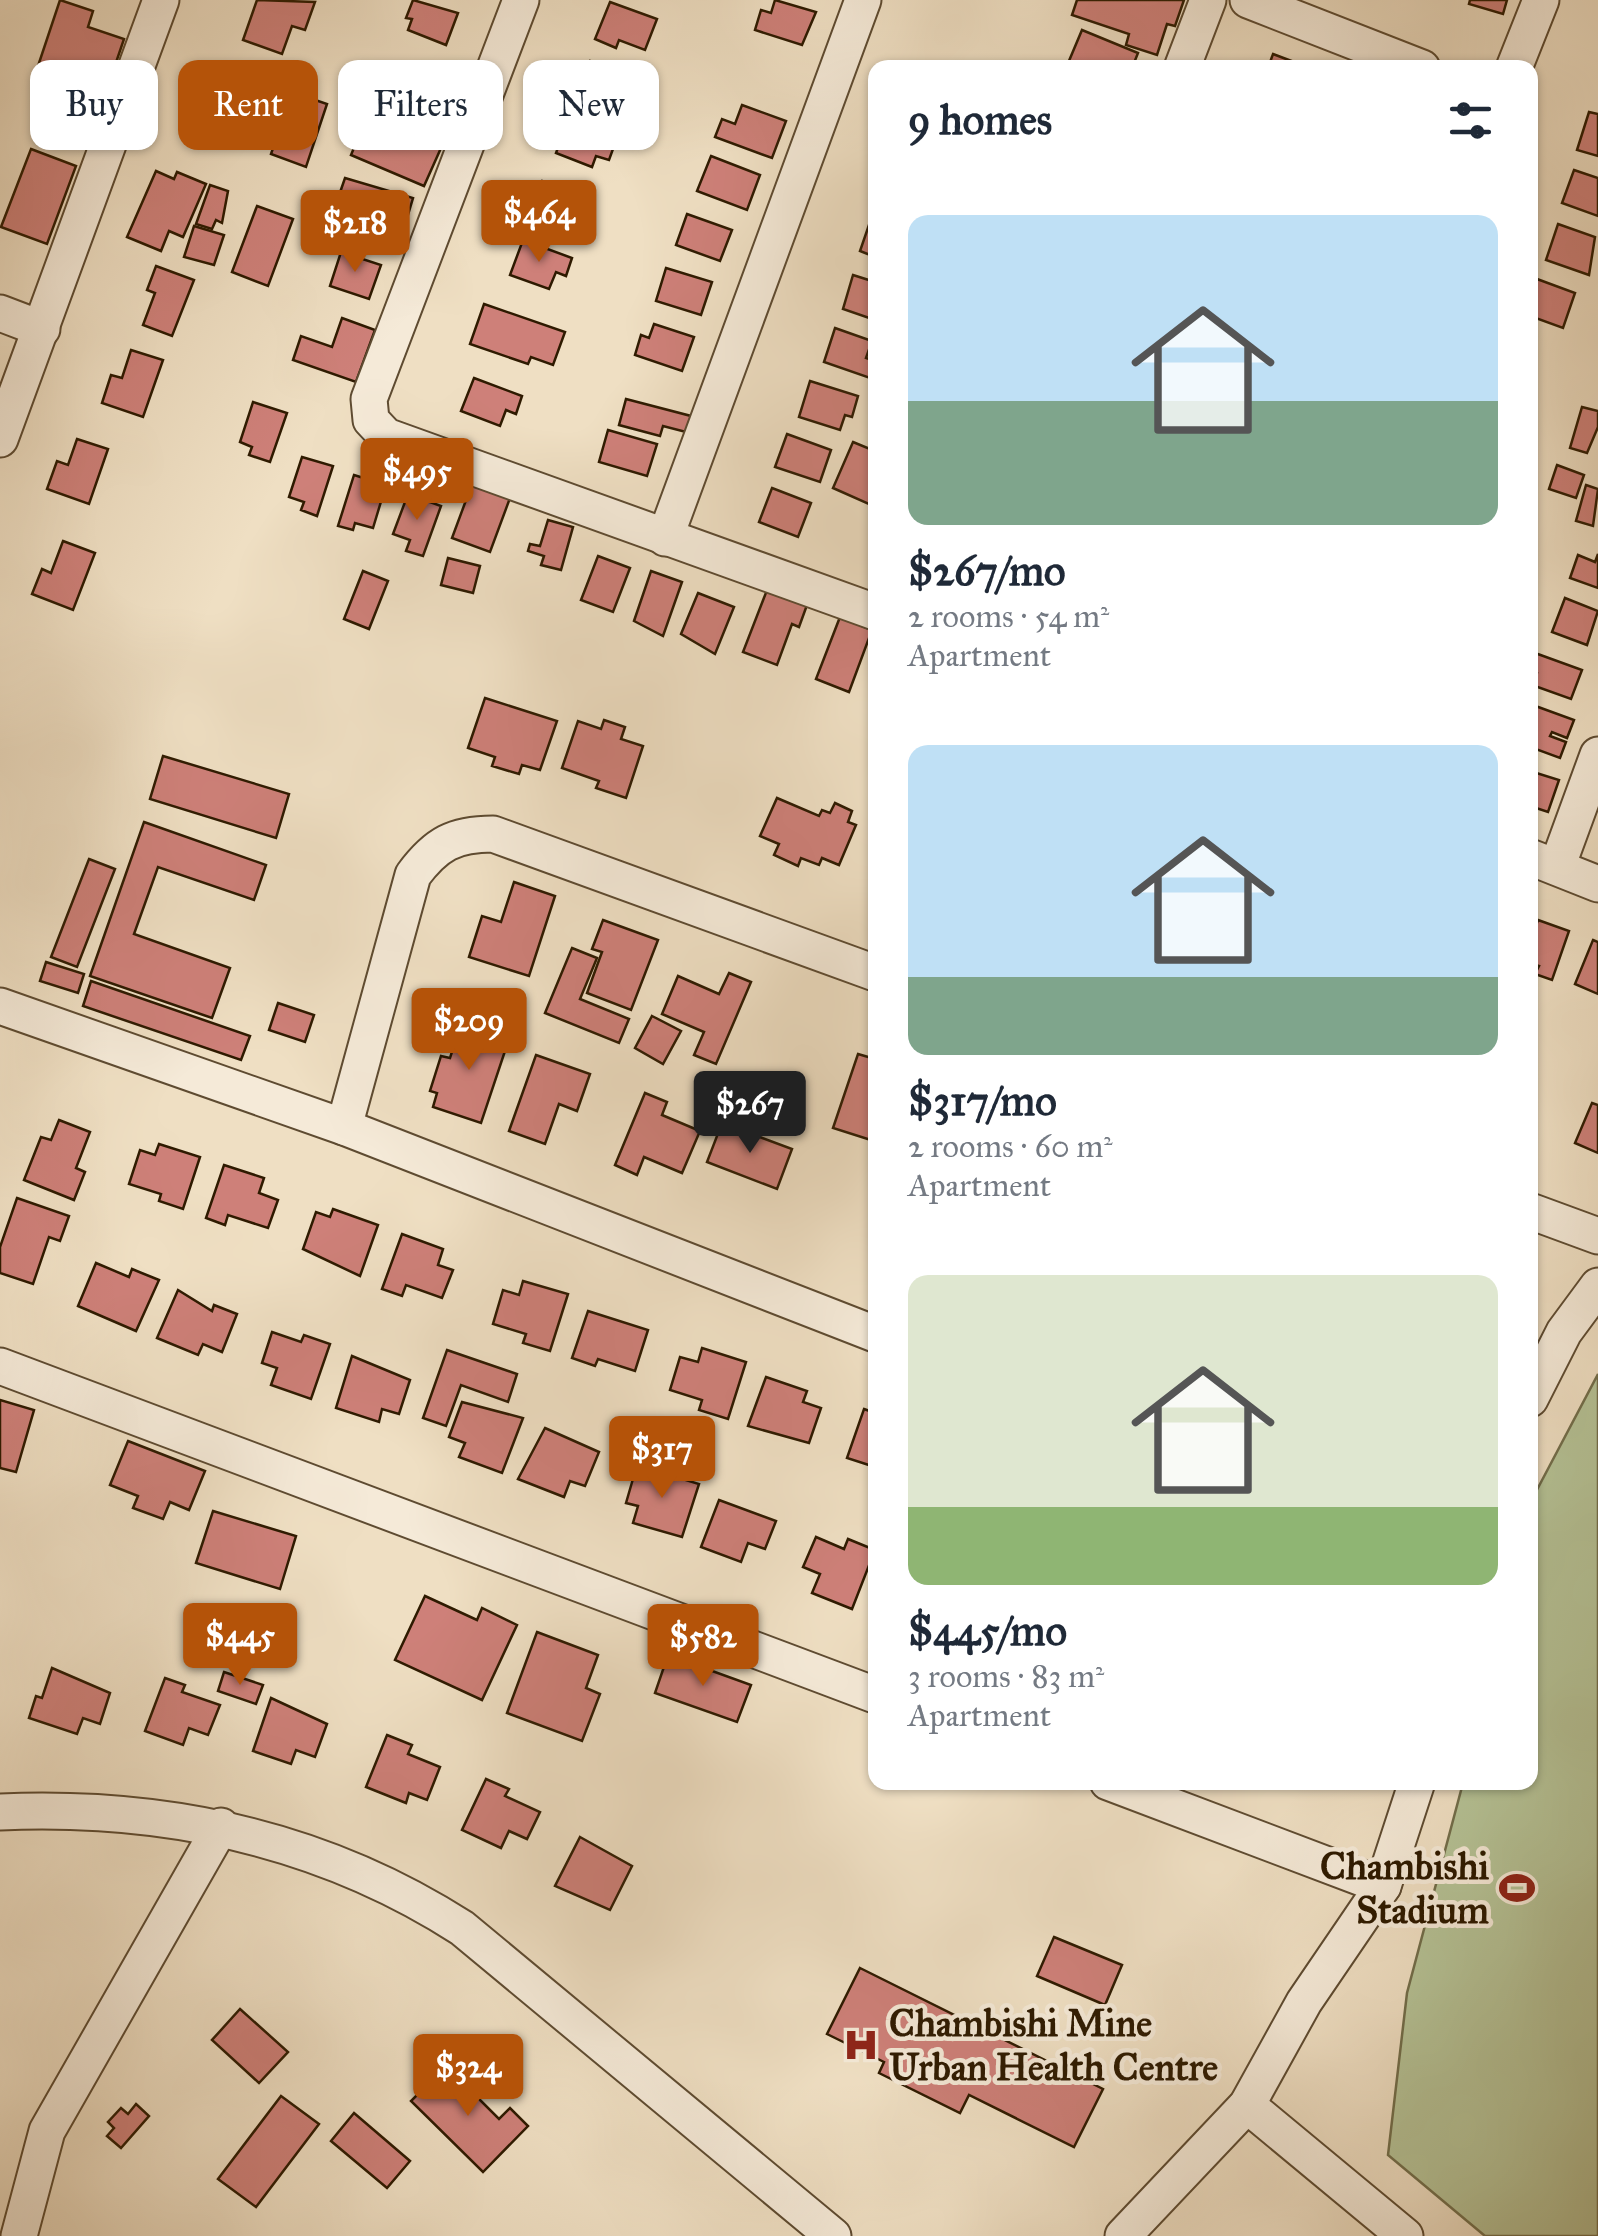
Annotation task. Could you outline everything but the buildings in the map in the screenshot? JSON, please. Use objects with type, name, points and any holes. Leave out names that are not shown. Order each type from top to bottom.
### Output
[{"type":"street","points":[[0,439],[161,0]]},
{"type":"street","points":[[521,0],[369,399],[371,420],[386,436],[868,610]]},
{"type":"street","points":[[665,538],[863,0]]},
{"type":"street","points":[[1185,60],[1208,0]]},
{"type":"street","points":[[1248,0],[1402,60]]},
{"type":"street","points":[[1517,60],[1540,0]]},
{"type":"street","points":[[0,314],[42,329]]},
{"type":"street","points":[[1598,755],[1543,862],[1598,884]]},
{"type":"street","points":[[344,1127],[413,875],[433,848],[463,834],[493,834],[868,970]]},
{"type":"street","points":[[0,1007],[344,1127],[868,1331]]},
{"type":"street","points":[[1538,1214],[1598,1236]]},
{"type":"street","points":[[1538,1383],[1564,1332],[1598,1286]]},
{"type":"street","points":[[0,1366],[868,1692]]},
{"type":"street","points":[[1129,1790],[1383,1886]]},
{"type":"street","points":[[1122,2236],[1247,2104],[1304,2002],[1383,1886],[1414,1790]]},
{"type":"street","points":[[0,1812],[130,1814],[221,1826],[352,1868],[410,1895],[462,1928],[833,2236]]},
{"type":"street","points":[[19,2236],[46,2131],[221,1826]]},
{"type":"street","points":[[1247,2104],[1406,2236]]},
{"type":"green space","name":"Chambishi Stadium","points":[[1598,1374],[1598,2236],[1485,2236],[1388,2155],[1407,1993],[1461,1790],[1538,1790],[1538,1488]]},
{"type":"place","name":"Chambishi Stadium","points":[[1517,1888]]},
{"type":"place","name":"Chambishi Mine Urban Health Centre","points":[[861,2045]]}]
